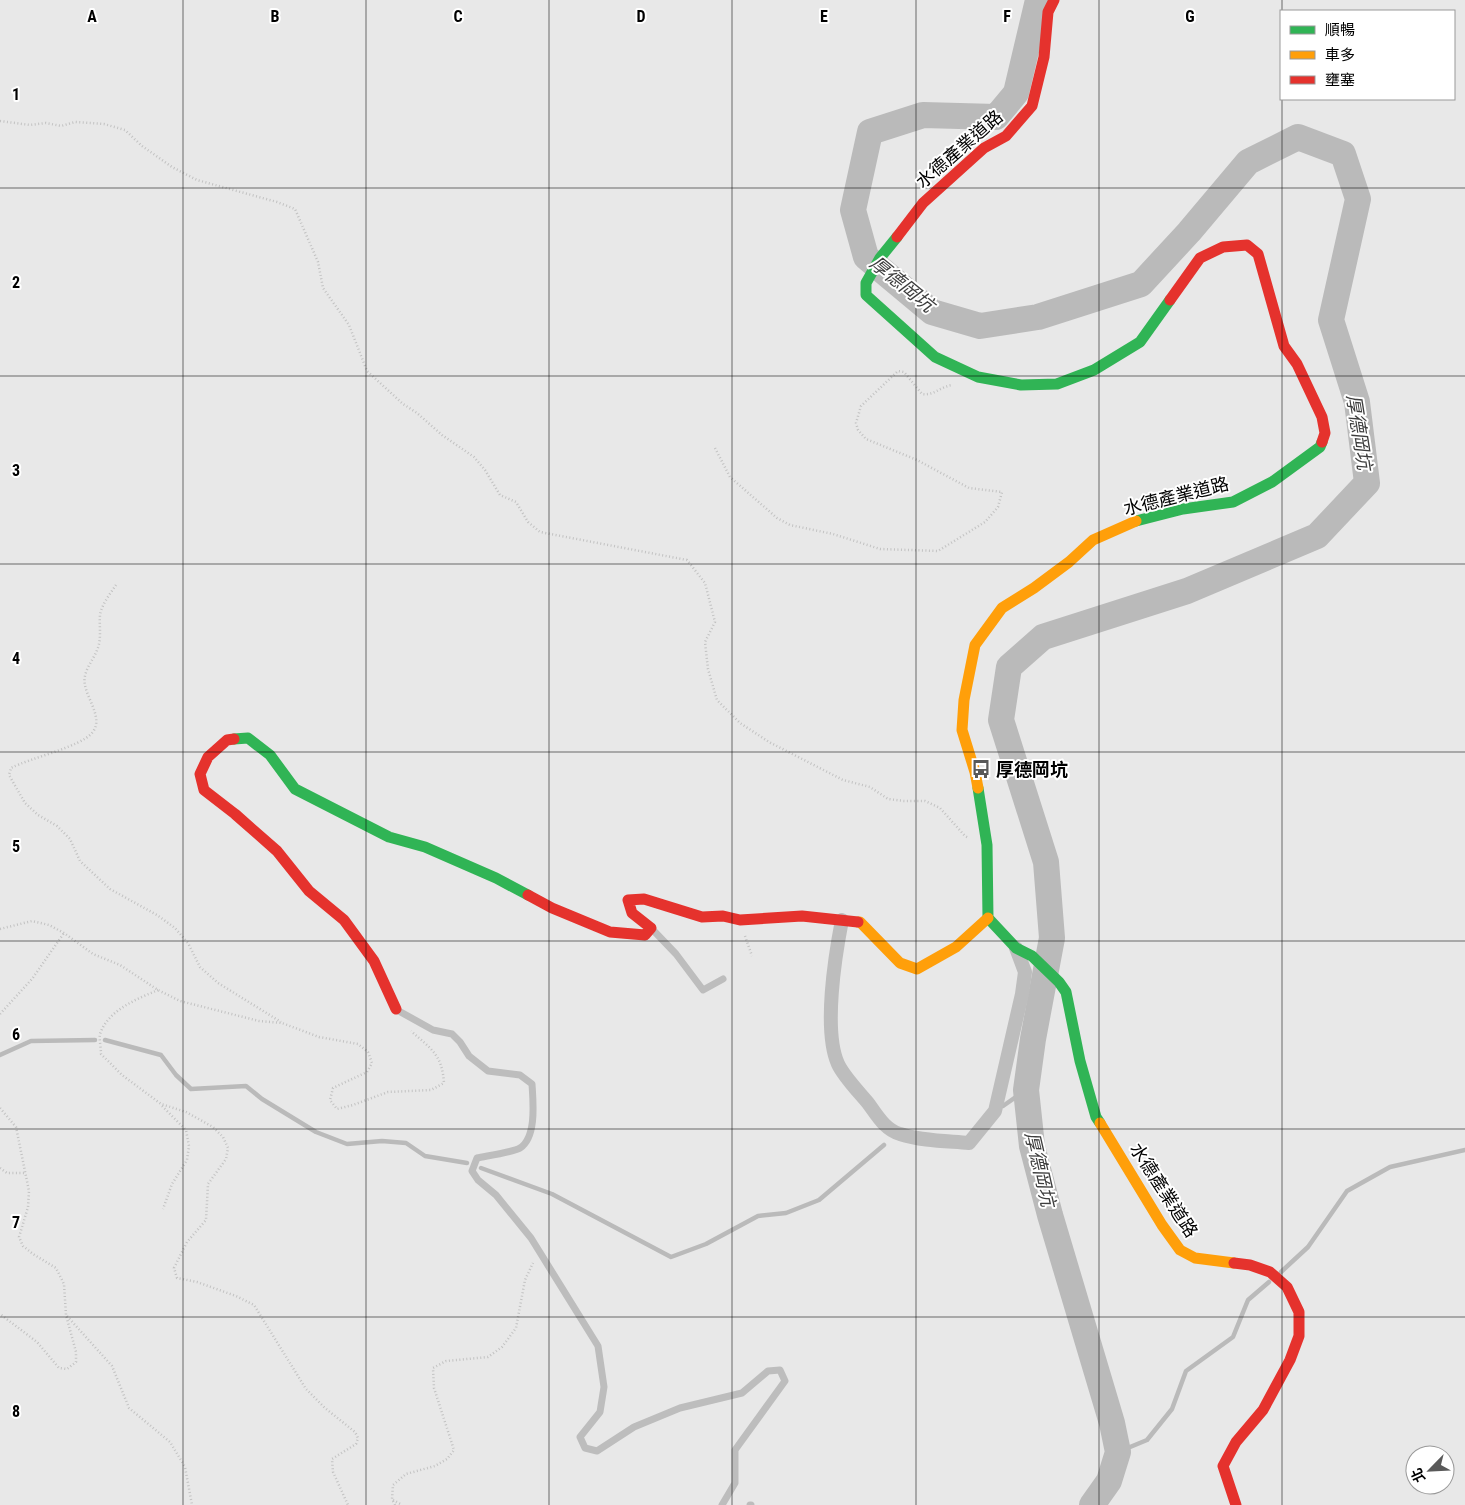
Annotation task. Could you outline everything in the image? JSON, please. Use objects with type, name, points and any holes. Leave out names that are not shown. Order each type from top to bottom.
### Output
[{"type":"street","name":"水德產業道路","points":[[988,918],[987,845],[974,772],[962,730],[964,700],[975,645],[1002,608],[1055,573],[1093,540],[1136,521],[1183,509],[1232,502],[1272,482],[1320,447],[1325,433],[1322,417],[1297,364],[1284,346],[1258,254],[1247,245],[1223,247],[1200,258],[1140,342],[1094,370],[1057,384],[1021,385],[978,377],[935,357],[866,295],[866,283],[880,258],[924,203],[972,157],[1006,136],[1032,106],[1044,58],[1048,12],[1054,0]]},
{"type":"street","points":[[396,1009],[374,961],[344,920],[309,891],[270,845],[204,790],[200,774],[208,757],[227,740],[248,738],[270,755],[295,789],[389,837],[426,848],[488,874],[552,908],[610,932],[645,935],[651,928],[632,913],[628,900],[644,899],[702,917],[724,916],[740,920],[802,916],[842,920],[860,922],[900,963],[917,968],[956,947],[988,918],[1016,948],[1025,972],[1022,994],[995,1111],[969,1143],[899,1134],[885,1126],[838,1065],[832,1048],[832,1013],[834,964],[842,920]]},
{"type":"street","name":"水德產業道路","points":[[1016,948],[1032,956],[1059,982],[1066,992],[1080,1061],[1096,1117],[1180,1250],[1195,1258],[1250,1265],[1270,1272],[1287,1287],[1299,1312],[1299,1336],[1290,1360],[1263,1410],[1236,1442],[1223,1466],[1236,1505]]},
{"type":"lane","points":[[651,928],[676,954],[703,990],[723,979]]},
{"type":"lane","points":[[396,1009],[433,1030],[452,1034],[460,1042],[468,1056],[488,1071],[520,1074],[532,1084],[534,1110],[529,1137],[520,1148],[477,1158],[472,1171],[478,1180],[496,1195],[513,1214],[531,1238],[598,1346],[604,1387],[600,1412],[580,1437],[585,1448],[597,1451],[634,1426],[680,1408],[742,1393],[768,1372],[780,1370],[785,1381],[735,1450],[734,1483],[722,1505]]},
{"type":"path","points":[[0,122],[30,125],[46,123],[60,126],[75,122],[104,124],[125,130],[142,146],[172,167],[197,180],[277,202],[295,209],[318,262],[323,288],[349,325],[367,371],[403,404],[417,413],[442,435],[474,457],[500,496],[516,502],[528,522],[540,532],[688,560],[705,583],[715,622],[706,642],[708,669],[717,700],[740,723],[770,742],[844,780],[870,787],[888,799],[925,801],[940,808],[965,836],[987,845]]},
{"type":"path","points":[[715,448],[730,477],[777,518],[790,524],[833,534],[880,549],[938,551],[985,522],[998,508],[1002,492],[969,488],[917,460],[866,440],[858,430],[856,423],[861,406],[898,371],[904,372],[922,394],[929,395],[946,386],[955,385]]},
{"type":"path","points":[[116,585],[107,598],[100,614],[98,648],[84,678],[84,686],[94,709],[96,724],[93,732],[85,738],[48,754],[24,761],[11,768],[9,775],[25,803],[38,815],[57,826],[70,839],[80,861],[110,889],[157,915],[175,928],[188,943],[200,966],[218,983],[282,1023],[319,1037],[358,1044],[368,1052],[372,1063],[366,1072],[333,1088],[330,1100],[337,1109],[388,1092],[431,1090],[444,1083],[443,1068],[435,1052],[410,1030]]},
{"type":"path","points":[[0,929],[32,921],[49,925],[64,933],[93,954],[120,965],[158,990],[180,1001],[260,1021],[282,1023]]},
{"type":"path","points":[[0,1014],[32,978],[64,933]]},
{"type":"path","points":[[158,990],[128,1004],[112,1016],[100,1034],[101,1054],[122,1075],[161,1104],[186,1130],[189,1146],[187,1160],[172,1184],[163,1209]]},
{"type":"path","points":[[161,1104],[186,1112],[213,1127],[223,1137],[228,1148],[226,1159],[208,1184],[206,1220],[187,1242],[174,1268],[178,1278],[197,1282],[236,1296],[254,1305],[306,1389],[325,1408],[355,1432],[358,1438],[356,1444],[332,1459],[333,1472],[348,1505]]},
{"type":"path","points":[[0,1108],[16,1127],[29,1191],[28,1207],[19,1237],[23,1246],[56,1268],[64,1284],[66,1315],[76,1352],[76,1362],[67,1369],[59,1368],[37,1342],[0,1314]]},
{"type":"path","points":[[0,1168],[7,1173],[25,1173]]},
{"type":"path","points":[[395,1505],[392,1499],[393,1485],[406,1474],[436,1466],[447,1460],[454,1450],[434,1388],[433,1368],[446,1361],[488,1357],[502,1347],[516,1328],[525,1280],[538,1252]]},
{"type":"path","points":[[66,1315],[112,1366],[129,1408],[170,1442],[185,1467],[192,1505]]},
{"type":"path","points":[[392,1499],[402,1505]]},
{"type":"shaded area","points":[[0,0],[1465,0],[1465,1505],[0,1505]]},
{"type":"waterway","name":"厚德岡坑","points":[[1038,0],[1016,93],[996,117],[923,115],[870,132],[853,210],[866,257],[932,312],[980,326],[1038,317],[1141,284],[1189,232],[1248,162],[1298,137],[1343,154],[1358,199],[1331,320],[1357,402],[1367,483],[1317,536],[1187,591],[1043,637],[1009,667],[1001,720],[1046,862],[1052,938],[1033,1039],[1026,1090],[1032,1146],[1050,1215],[1112,1423],[1118,1452],[1109,1481],[1092,1505]]},
{"type":"waterway","points":[[0,1055],[31,1041],[95,1040]]},
{"type":"waterway","points":[[105,1040],[161,1055],[176,1075],[191,1089],[246,1086],[262,1099],[316,1132],[347,1144],[382,1141],[406,1143],[425,1156],[467,1163]]},
{"type":"waterway","points":[[1003,1106],[1026,1090]]},
{"type":"waterway","points":[[481,1168],[552,1194],[671,1257],[706,1244],[758,1216],[786,1213],[819,1200],[884,1145]]},
{"type":"waterway","points":[[1281,1272],[1308,1247],[1347,1191],[1390,1167],[1465,1150]]},
{"type":"waterway","points":[[1118,1452],[1147,1440],[1172,1409],[1186,1371],[1233,1337],[1248,1300],[1269,1282]]},
{"type":"traffic: fast","points":[[897,237],[880,258],[866,283],[866,295],[935,357],[978,377],[1021,385],[1057,384],[1094,370],[1140,342],[1170,300]]},
{"type":"traffic: fast","points":[[1136,521],[1183,509],[1233,502],[1272,482],[1320,447],[1322,442]]},
{"type":"traffic: fast","points":[[234,739],[248,738],[270,755],[295,789],[389,837],[425,847],[496,878],[528,895]]},
{"type":"traffic: fast","points":[[978,788],[987,845],[988,918],[1016,948],[1032,956],[1059,982],[1066,992],[1080,1061],[1096,1117],[1100,1123]]},
{"type":"traffic: slow","points":[[978,788],[962,730],[964,700],[975,645],[1002,608],[1034,588],[1069,562],[1093,540],[1136,521]]},
{"type":"traffic: slow","points":[[858,922],[900,963],[917,969],[956,947],[988,918]]},
{"type":"traffic: slow","points":[[1100,1123],[1162,1225],[1180,1250],[1195,1258],[1234,1263]]},
{"type":"traffic: jam","points":[[897,237],[923,203],[984,148],[1006,136],[1032,106],[1044,57],[1048,12],[1054,0]]},
{"type":"traffic: jam","points":[[1170,300],[1200,258],[1223,247],[1247,245],[1258,254],[1284,346],[1297,364],[1322,417],[1325,433],[1322,442]]},
{"type":"traffic: jam","points":[[234,739],[227,740],[208,757],[200,774],[204,790],[277,851],[309,891],[344,920],[374,961],[396,1009]]},
{"type":"traffic: jam","points":[[528,895],[552,908],[610,932],[645,935],[651,928],[632,913],[628,900],[644,899],[702,917],[723,916],[740,920],[802,916],[858,922]]},
{"type":"traffic: jam","points":[[1234,1263],[1250,1265],[1270,1272],[1287,1287],[1299,1312],[1299,1336],[1290,1360],[1263,1410],[1236,1442],[1223,1466],[1236,1505]]},
{"type":"place","name":"厚德岡坑","points":[[981,769]]}]
